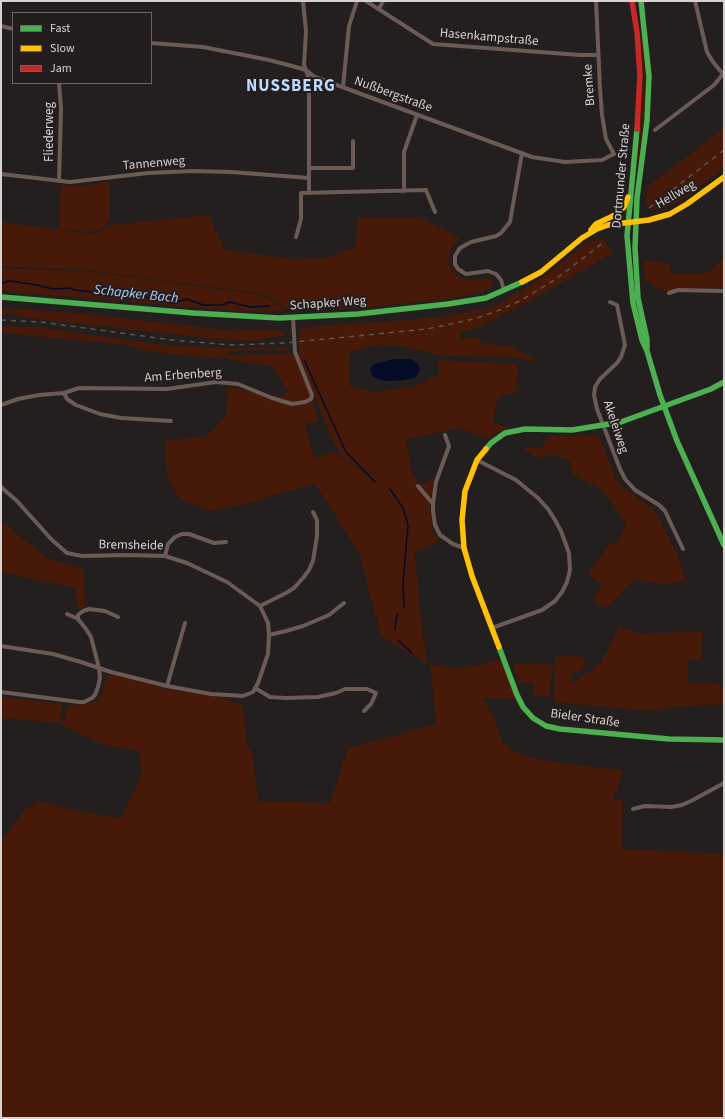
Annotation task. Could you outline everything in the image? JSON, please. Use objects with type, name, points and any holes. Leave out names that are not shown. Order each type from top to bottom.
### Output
[{"type":"street","points":[[303,1],[306,31],[304,60],[309,79],[309,194]]},
{"type":"street","points":[[343,87],[349,26],[357,1]]},
{"type":"street","name":"Hasenkampstraße","points":[[366,1],[433,44],[598,55]]},
{"type":"street","points":[[379,9],[383,1]]},
{"type":"street","name":"Bremke","points":[[596,1],[600,88],[606,139],[614,154],[605,159]]},
{"type":"street","name":"Dortmunder Straße","points":[[632,1],[637,32],[640,75],[627,249],[633,303],[642,340],[647,351],[664,407],[677,441],[724,545]]},
{"type":"street","name":"Dortmunder Straße","points":[[641,1],[649,76],[647,121],[635,222],[636,281],[641,314],[647,339],[647,351]]},
{"type":"street","points":[[655,130],[714,85],[723,74],[707,52],[695,1]]},
{"type":"street","points":[[1,26],[12,29]]},
{"type":"street","name":"Nußbergstraße","points":[[152,43],[203,47],[269,60],[306,70],[316,77],[417,115],[542,159],[565,162],[585,162],[605,159]]},
{"type":"street","name":"Fliederweg","points":[[59,84],[61,108],[59,181]]},
{"type":"street","points":[[404,191],[404,152],[417,115]]},
{"type":"street","points":[[309,168],[353,168],[354,140]]},
{"type":"street","points":[[504,290],[496,274],[488,271],[466,274],[458,269],[454,264],[455,256],[460,248],[471,242],[496,236],[501,233],[510,222],[522,153]]},
{"type":"street","name":"Tannenweg","points":[[1,174],[59,181],[81,181],[148,173],[193,171],[231,172],[309,178]]},
{"type":"street","name":"Hellweg","points":[[635,222],[670,214],[687,204],[724,177]]},
{"type":"street","points":[[296,237],[301,219],[301,193],[426,190],[435,212]]},
{"type":"street","points":[[582,238],[596,224],[614,216],[622,210],[627,202],[631,190]]},
{"type":"street","name":"Schapker Weg","points":[[1,297],[245,316],[293,318],[358,314],[448,304],[486,298],[541,272],[582,238],[597,229],[608,225],[635,222]]},
{"type":"street","points":[[669,293],[678,290],[724,291]]},
{"type":"street","name":"Akeleiweg","points":[[610,302],[617,305],[625,345],[624,351],[617,364],[600,379],[595,387],[594,395],[604,426],[625,479],[635,490],[659,505],[665,511],[683,549]]},
{"type":"street","name":"Am Erbenberg","points":[[1,405],[18,399],[64,393],[79,388],[167,389],[182,388],[202,383],[226,382],[250,388],[272,398],[292,404],[305,402],[311,400],[312,395],[294,352],[293,318]]},
{"type":"street","name":"Bieler Straße","points":[[724,382],[711,389],[621,422],[604,426],[572,430],[525,429],[505,434],[486,448],[477,460],[468,482],[462,520],[464,548],[472,576],[517,695],[523,707],[533,718],[546,726],[560,729],[669,739],[724,740]]},
{"type":"street","points":[[64,393],[68,399],[76,405],[100,414],[121,418],[171,421]]},
{"type":"street","points":[[445,435],[449,446],[436,482],[433,511],[440,536],[453,544],[464,548]]},
{"type":"street","points":[[477,460],[516,480],[538,498],[555,520],[561,531],[569,553],[570,570],[567,582],[555,601],[542,610],[492,628]]},
{"type":"street","points":[[418,486],[433,504]]},
{"type":"street","name":"Bremsheide","points":[[1,487],[17,501],[52,540],[67,553],[82,556],[127,554],[165,556],[187,563],[226,582],[260,606]]},
{"type":"street","points":[[1,646],[53,654],[111,672],[167,686],[211,694],[243,696],[249,694],[255,688],[268,654],[268,623],[260,606],[294,588],[308,570],[313,561],[317,536],[318,520],[313,512]]},
{"type":"street","points":[[165,556],[168,544],[175,537],[182,534],[189,534],[214,543],[226,542]]},
{"type":"street","points":[[269,635],[303,626],[329,615],[344,604]]},
{"type":"street","points":[[78,619],[78,615],[89,609],[106,611],[118,617]]},
{"type":"street","points":[[1,692],[84,702],[92,698],[97,692],[100,678],[91,637],[78,619],[67,614]]},
{"type":"street","points":[[167,686],[185,623]]},
{"type":"street","points":[[255,688],[270,697],[285,698],[318,697],[336,693],[345,689],[367,689],[376,694],[371,704],[364,711]]},
{"type":"street","points":[[633,809],[645,806],[665,807],[682,805],[724,783]]},
{"type":"shaded area","points":[[642,35],[646,67],[646,89],[637,166],[642,102],[643,75],[640,36]]},
{"type":"shaded area","points":[[724,128],[724,168],[681,200],[665,208],[651,210],[645,203],[648,184],[653,182]]},
{"type":"shaded area","points":[[110,181],[110,219],[101,229],[88,232],[59,229],[61,185],[83,186]]},
{"type":"shaded area","points":[[209,215],[225,250],[294,259],[325,258],[356,247],[357,218],[420,218],[460,238],[451,249],[448,263],[457,276],[466,280],[489,278],[493,283],[492,287],[482,292],[455,298],[361,308],[289,310],[264,294],[93,271],[1,266],[1,222],[92,234],[112,225]]},
{"type":"shaded area","points":[[601,237],[613,253],[533,299],[479,327],[459,333],[461,339],[479,337],[480,342],[511,347],[543,363],[511,357],[446,356],[400,346],[374,345],[349,353],[349,386],[375,392],[414,387],[439,375],[438,360],[518,364],[516,386],[520,391],[498,397],[493,422],[508,428],[486,438],[461,428],[406,439],[412,473],[420,485],[435,477],[430,508],[432,530],[439,541],[415,552],[420,612],[427,664],[381,636],[360,555],[315,483],[249,503],[210,511],[180,499],[167,477],[165,440],[206,437],[226,416],[228,387],[280,397],[288,392],[273,367],[224,358],[223,356],[221,359],[145,351],[128,345],[1,333],[1,326],[37,327],[157,344],[224,348],[289,347],[291,350],[235,350],[225,355],[295,354],[319,421],[304,424],[315,459],[330,452],[339,456],[367,475],[383,469],[389,469],[383,468],[367,474],[340,455],[331,437],[299,357],[299,330],[306,327],[442,317],[495,306],[545,276],[582,246]]},
{"type":"shaded area","points":[[724,257],[724,288],[677,289],[667,292],[645,280],[644,261],[670,263],[671,274],[707,273]]},
{"type":"shaded area","points":[[1,268],[94,272],[263,295],[287,311],[234,311],[1,291]]},
{"type":"shaded area","points":[[1,308],[76,313],[236,331],[259,329],[282,331],[285,335],[255,341],[217,339],[28,318],[11,313],[1,314]]},
{"type":"shaded area","points":[[551,435],[599,436],[618,483],[656,512],[679,558],[686,581],[666,584],[644,582],[637,578],[634,579],[607,608],[593,601],[602,585],[588,574],[609,544],[617,543],[626,525],[612,503],[598,487],[572,474],[572,465],[567,459],[548,455],[539,458],[526,451],[524,448],[542,448]]},
{"type":"shaded area","points":[[5,524],[47,558],[84,569],[85,607],[78,608],[75,588],[1,572],[1,525]]},
{"type":"shaded area","points":[[619,627],[639,633],[703,632],[701,660],[688,660],[688,683],[720,684],[721,689],[724,689],[724,704],[671,707],[650,711],[554,702],[555,657],[573,655],[584,658],[586,661],[585,665],[580,670],[570,675],[572,683],[600,664]]},
{"type":"shaded area","points":[[501,660],[516,699],[483,698],[495,719],[502,742],[513,750],[528,757],[566,764],[623,770],[614,799],[623,800],[622,849],[724,854],[724,1118],[1,1118],[1,841],[26,808],[40,801],[76,811],[121,818],[142,774],[139,751],[101,744],[62,725],[68,705],[81,705],[99,700],[104,688],[105,677],[113,675],[168,689],[218,697],[242,705],[248,747],[252,752],[258,801],[330,803],[348,748],[436,724],[430,664],[457,669]]},
{"type":"shaded area","points":[[512,664],[553,664],[549,697],[533,695],[534,683],[520,682]]},
{"type":"shaded area","points":[[1,697],[62,704],[60,723],[1,718]]},
{"type":"water","points":[[394,359],[411,359],[418,364],[420,369],[418,374],[414,378],[404,380],[385,381],[373,377],[370,369],[374,364]]},
{"type":"waterway","name":"Schapker Bach","points":[[1,283],[10,281],[53,289],[70,288],[75,290],[102,293],[112,291],[119,295],[130,297],[157,298],[177,302],[187,299],[203,305],[222,305],[230,302],[250,307],[269,306]]},
{"type":"waterway","points":[[304,360],[346,452],[375,482]]},
{"type":"waterway","points":[[390,489],[403,508],[408,525],[403,583],[404,608]]},
{"type":"waterway","points":[[395,630],[397,614]]},
{"type":"waterway","points":[[398,640],[412,653]]},
{"type":"railway","points":[[649,208],[724,150]]},
{"type":"railway","points":[[1,320],[41,322],[172,340],[231,345],[285,343],[427,329],[474,319],[520,301],[556,279],[604,242]]},
{"type":"traffic: fast","points":[[641,1],[649,76],[647,121],[637,198],[635,248],[638,298],[647,339],[647,348]]},
{"type":"traffic: fast","points":[[637,129],[627,236],[633,303],[642,340],[677,441],[724,545]]},
{"type":"traffic: fast","points":[[1,297],[193,313],[279,318],[358,314],[448,304],[486,298],[522,282]]},
{"type":"traffic: fast","points":[[486,449],[491,443],[505,433],[525,429],[572,430],[621,422],[711,389],[724,382]]},
{"type":"traffic: fast","points":[[499,647],[523,707],[533,718],[546,726],[560,729],[669,739],[724,740]]},
{"type":"traffic: slow","points":[[522,282],[541,272],[582,238],[597,229],[608,225],[649,220],[670,214],[687,204],[724,177]]},
{"type":"traffic: slow","points":[[591,230],[596,224],[617,214],[624,207],[628,197]]},
{"type":"traffic: slow","points":[[486,449],[477,460],[465,491],[462,520],[464,548],[472,576],[499,647]]},
{"type":"traffic: jam","points":[[632,1],[637,32],[640,75],[637,129]]},
{"type":"district","name":"NUSSBERG","points":[[291,87]]}]
